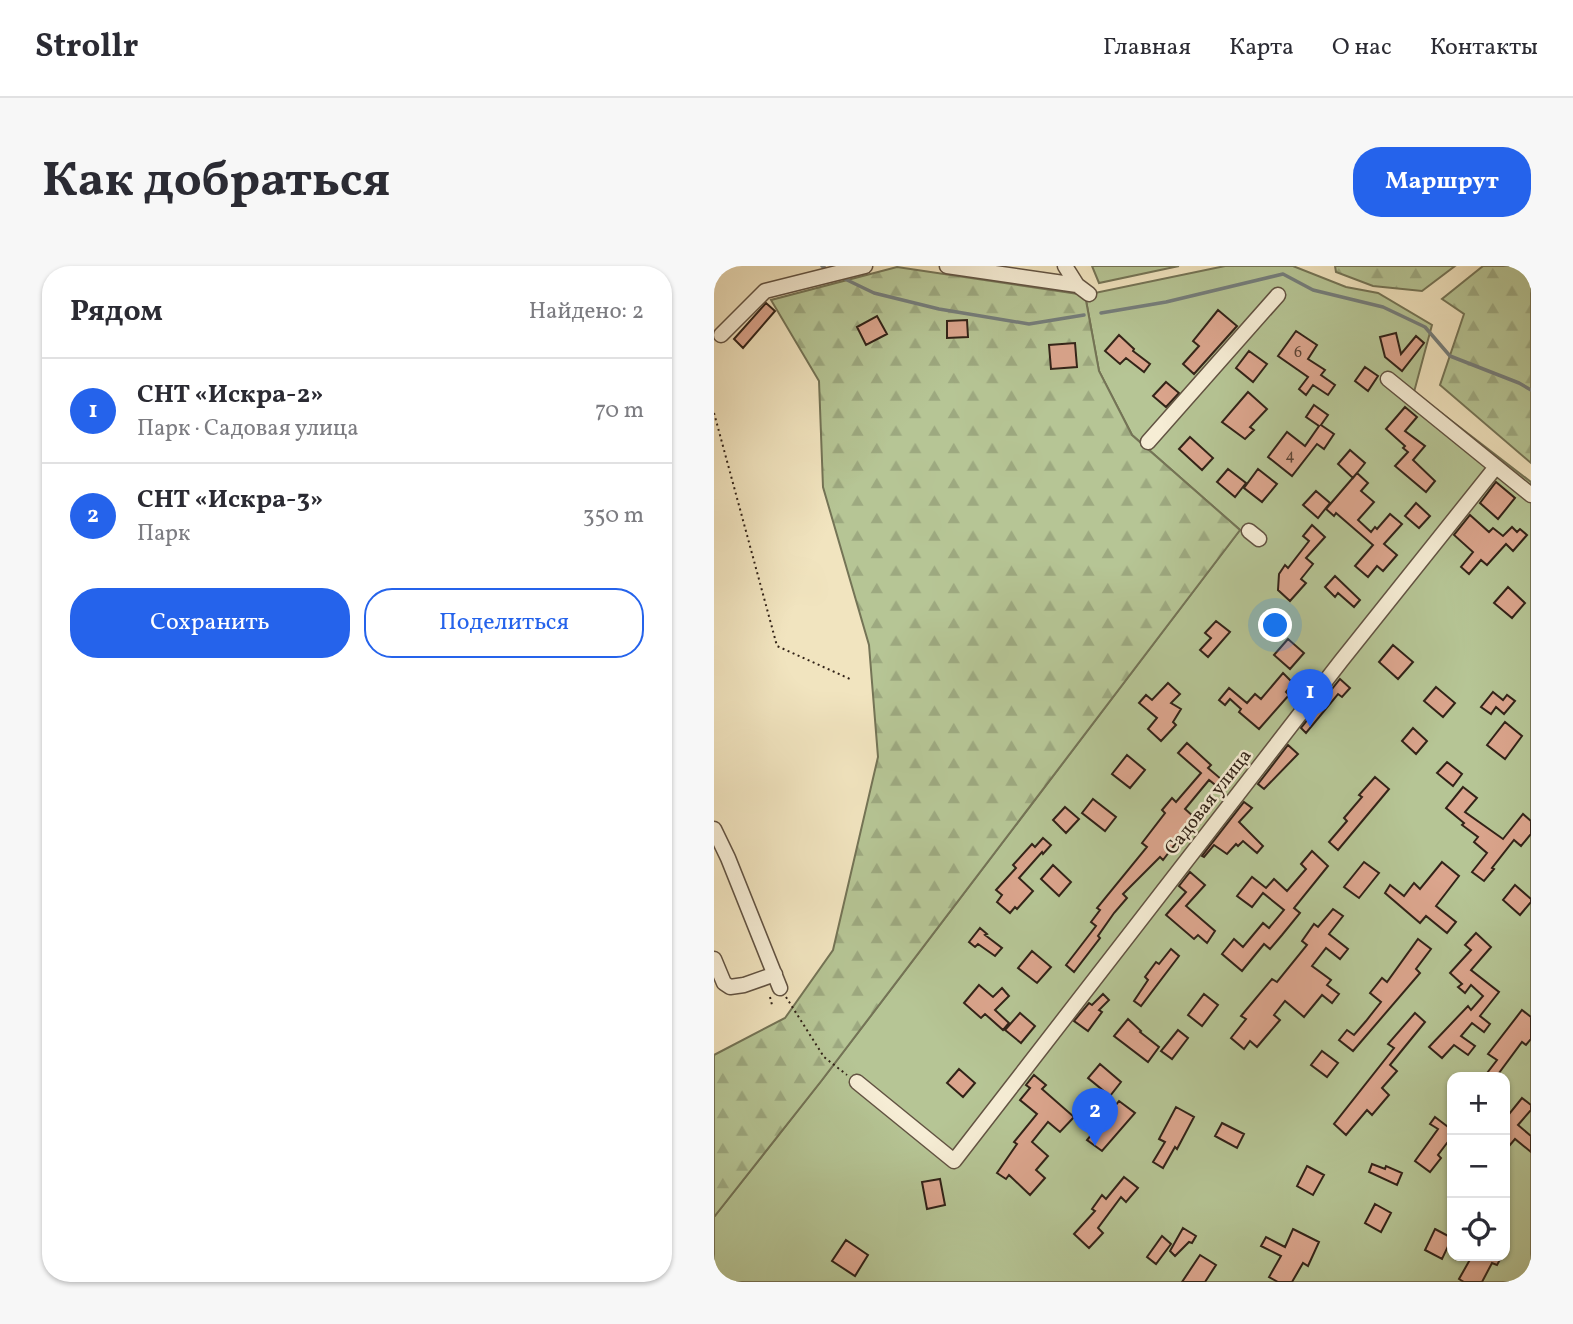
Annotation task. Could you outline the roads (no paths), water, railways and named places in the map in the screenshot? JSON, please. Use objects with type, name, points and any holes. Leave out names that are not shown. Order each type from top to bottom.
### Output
[{"type":"street","points":[[721,335],[765,291],[865,266]]},
{"type":"street","points":[[947,266],[1083,290],[1065,266]]},
{"type":"street","points":[[1148,443],[1278,295]]},
{"type":"street","points":[[1388,379],[1531,495]]},
{"type":"street","name":"Садовая улица","points":[[856,1082],[954,1161],[1332,671],[1495,468]]},
{"type":"street","points":[[714,959],[724,982],[730,987],[777,981],[728,858],[716,838]]},
{"type":"waterway","points":[[1101,313],[1166,302],[1283,274],[1313,290],[1383,307],[1425,327],[1450,356],[1531,390]]},
{"type":"waterway","points":[[845,279],[874,293],[939,309],[1029,324],[1084,315]]},
{"type":"place","name":"СНТ «Искра-2»","points":[[1310,727]]},
{"type":"place","name":"СНТ «Искра-3»","points":[[1095,1146]]}]
